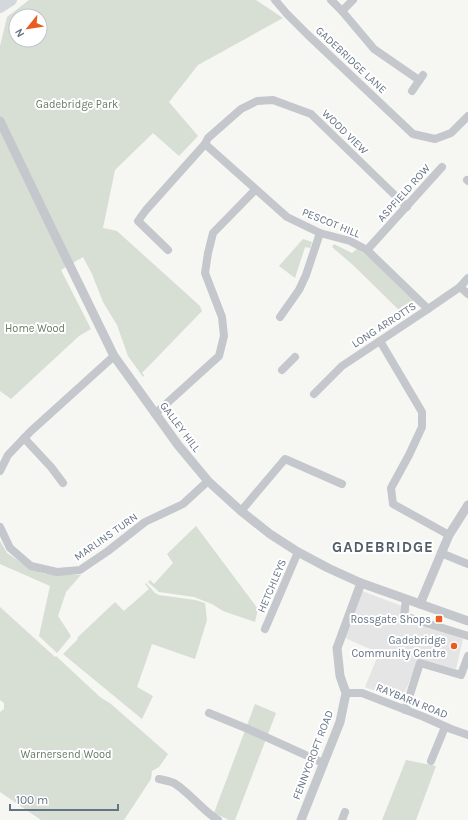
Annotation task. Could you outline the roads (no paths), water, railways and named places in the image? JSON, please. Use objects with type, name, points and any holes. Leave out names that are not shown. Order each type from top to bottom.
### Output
[{"type":"main road","points":[[0,7],[11,0]]},
{"type":"street","points":[[331,0],[374,49],[421,77],[412,92]]},
{"type":"street","points":[[342,11],[353,0]]},
{"type":"street","name":"GADEBRIDGE LANE","points":[[278,1],[287,14],[307,34],[413,134],[435,139],[451,133],[468,116]]},
{"type":"street","name":"WOOD VIEW","points":[[168,250],[138,221],[205,144],[208,138],[241,109],[257,101],[273,100],[311,114],[407,207]]},
{"type":"street","name":"GALLEY HILL","points":[[0,121],[114,356],[178,445],[208,481],[241,512],[270,534],[298,552],[328,568],[362,583],[468,621]]},
{"type":"street","name":"PESCOT HILL","points":[[205,144],[287,217],[320,233],[350,241],[367,250],[428,309]]},
{"type":"street","name":"ASPFIELD ROW","points":[[367,250],[442,167]]},
{"type":"street","points":[[155,414],[219,356],[224,336],[222,317],[205,273],[208,253],[213,233],[255,190]]},
{"type":"street","points":[[280,317],[299,290],[306,275],[320,233]]},
{"type":"street","name":"LONG ARROTTS","points":[[314,394],[342,366],[460,287],[468,278]]},
{"type":"street","points":[[460,287],[468,294]]},
{"type":"street","points":[[380,341],[422,412],[422,427],[391,488],[393,504],[449,535]]},
{"type":"street","points":[[0,470],[8,455],[24,438],[114,356]]},
{"type":"street","points":[[282,370],[295,357]]},
{"type":"street","points":[[24,438],[51,467],[63,483]]},
{"type":"street","points":[[241,512],[284,459],[342,484]]},
{"type":"street","name":"MARLINS TURN","points":[[0,527],[10,548],[31,566],[57,572],[80,570],[108,551],[145,522],[183,504],[208,481]]},
{"type":"street","points":[[420,604],[449,535],[468,505]]},
{"type":"street","name":"HETCHLEYS","points":[[265,629],[298,552]]},
{"type":"street","points":[[441,553],[468,564]]},
{"type":"street","name":"FENNYCROFT ROAD","points":[[301,820],[340,722],[346,692],[340,676],[337,648],[362,583]]},
{"type":"street","points":[[406,599],[404,616],[468,636]]},
{"type":"street","points":[[405,710],[420,663],[461,675],[468,656]]},
{"type":"street","name":"RAYBARN ROAD","points":[[346,692],[362,693],[424,716],[445,727],[468,735]]},
{"type":"street","points":[[209,713],[323,763]]},
{"type":"street","points":[[431,760],[445,727]]},
{"type":"street","points":[[159,779],[174,783],[218,820]]},
{"type":"place","name":"Rossgate Shops","points":[[439,619]]},
{"type":"place","name":"Gadebridge Community Centre","points":[[454,646]]},
{"type":"district","name":"GADEBRIDGE","points":[[383,547]]},
{"type":"park label","name":"Gadebridge Park","points":[[77,104]]},
{"type":"park label","name":"Home Wood","points":[[35,328]]},
{"type":"park label","name":"Warnersend Wood","points":[[66,754]]}]
